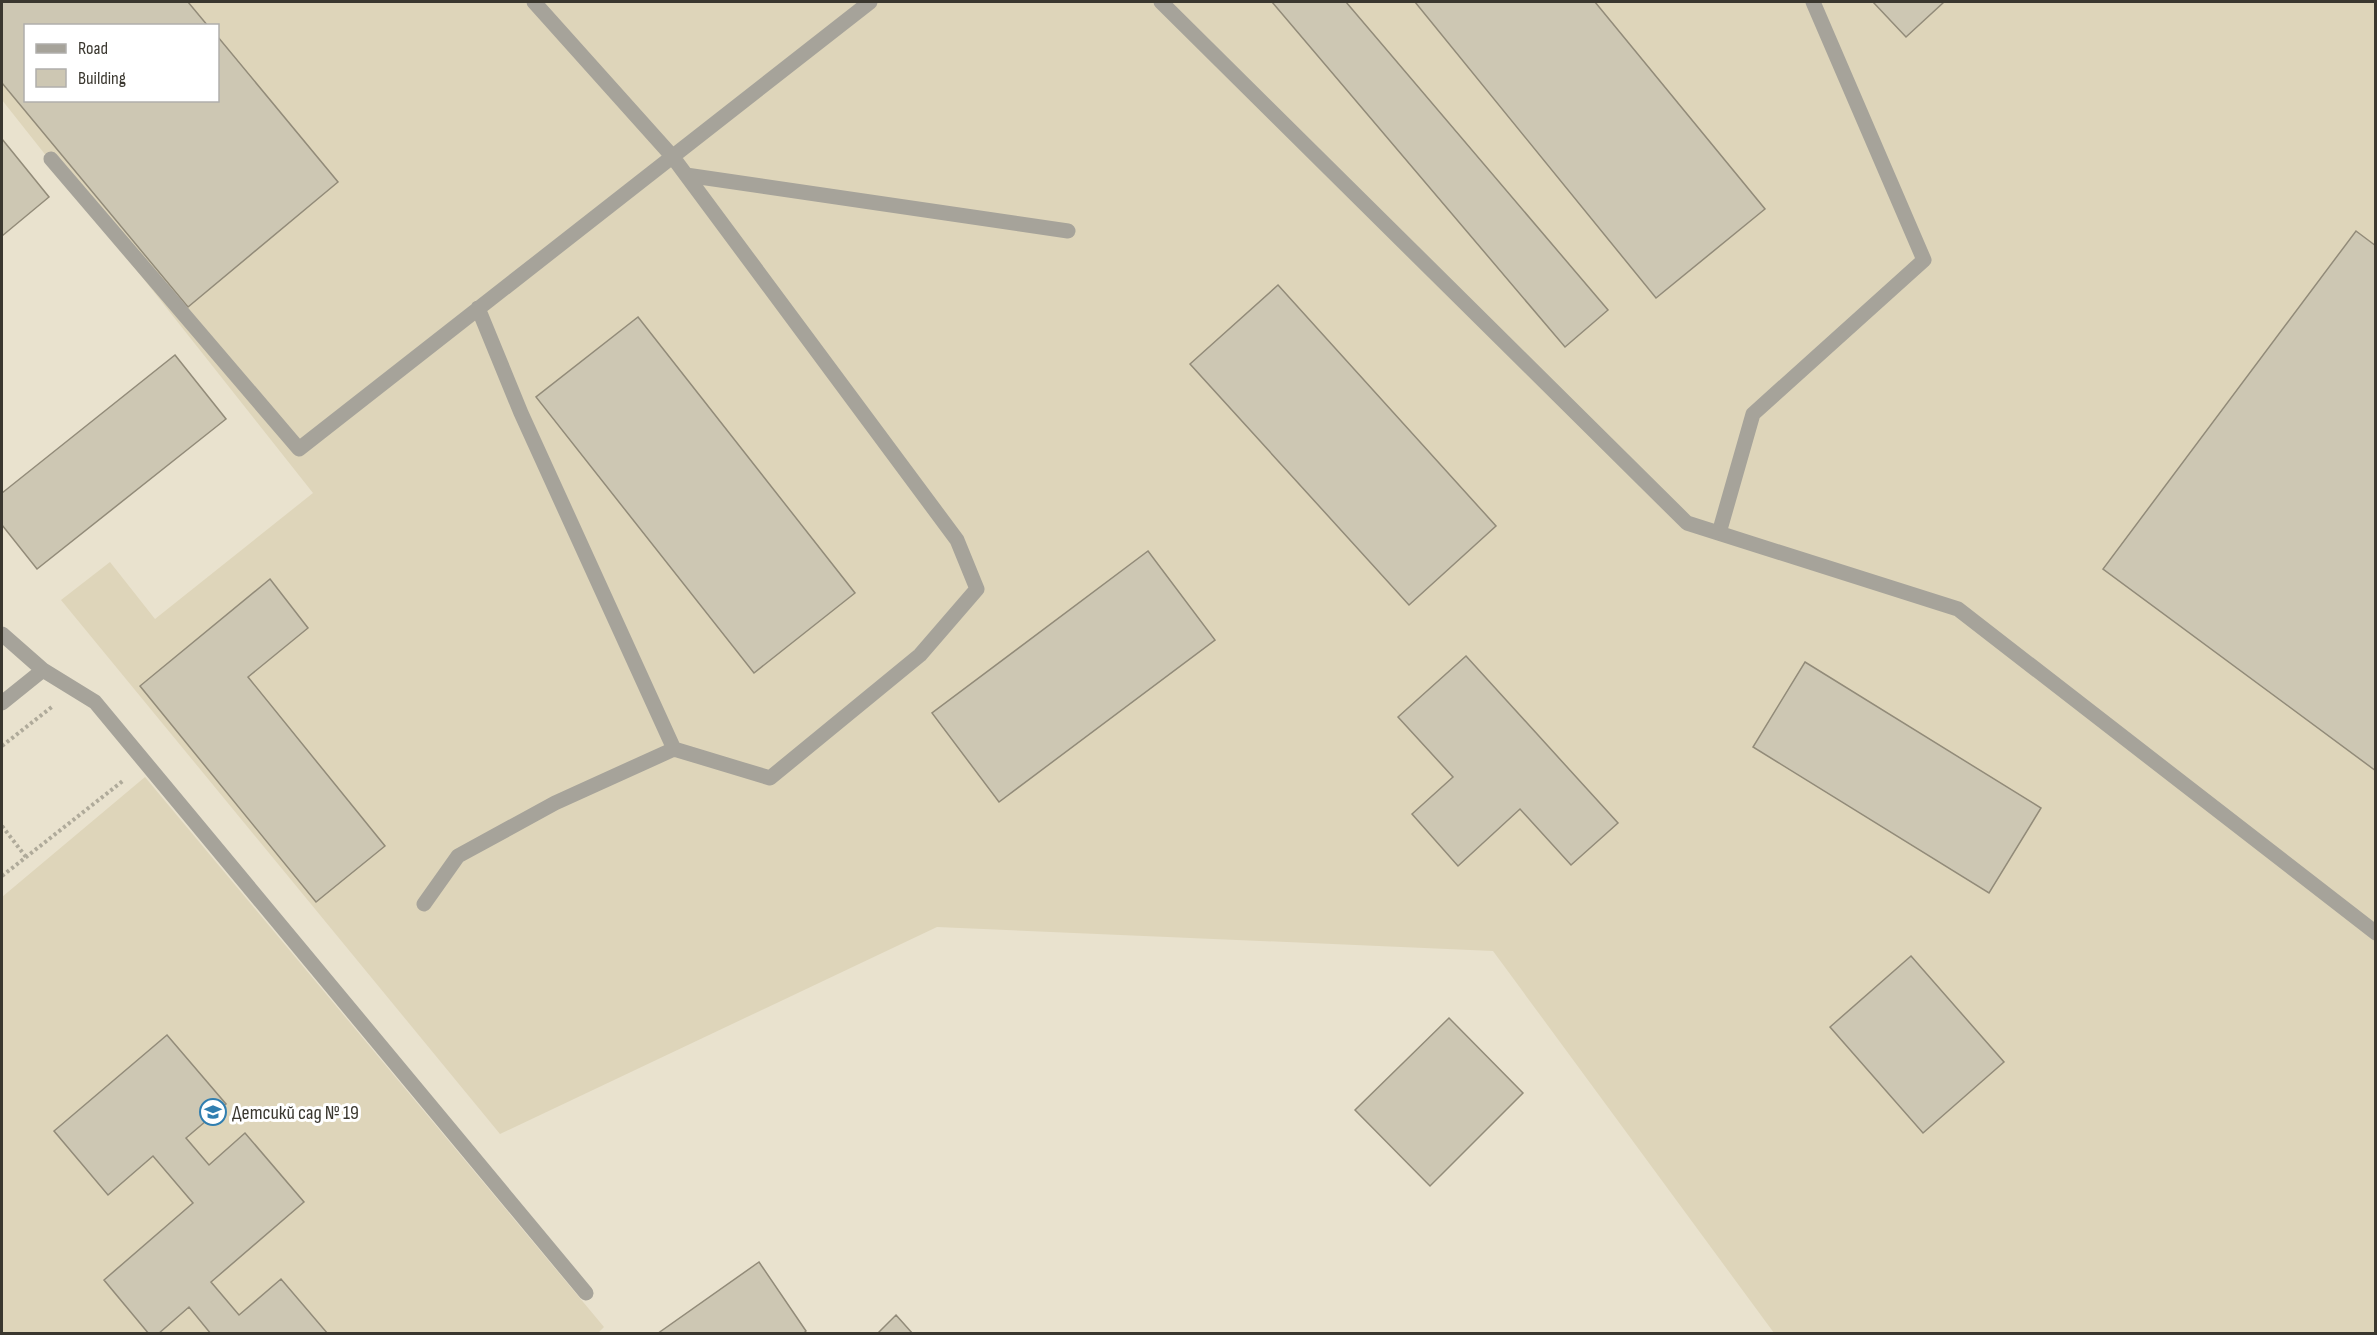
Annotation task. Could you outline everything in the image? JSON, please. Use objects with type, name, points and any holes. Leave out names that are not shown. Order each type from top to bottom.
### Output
[{"type":"street","points":[[424,904],[458,856],[555,803],[674,750],[770,778],[920,655],[977,589],[957,540],[672,156],[534,2]]},
{"type":"street","points":[[51,159],[299,449],[870,2]]},
{"type":"street","points":[[1161,2],[1687,523],[1958,609],[2376,933]]},
{"type":"street","points":[[1719,533],[1753,414],[1924,260],[1813,2]]},
{"type":"street","points":[[686,175],[1068,231]]},
{"type":"street","points":[[478,308],[521,413],[674,750]]},
{"type":"street","points":[[2,634],[43,670],[94,702],[586,1293]]},
{"type":"street","points":[[2,703],[43,670]]},
{"type":"path","points":[[2,876],[127,777]]},
{"type":"path","points":[[2,826],[26,857]]},
{"type":"shaded area","points":[[2,2],[2375,2],[2375,1333],[1774,1333],[1493,951],[937,927],[500,1134],[61,600],[110,562],[155,619],[313,493],[2,100]]},
{"type":"shaded area","name":"Детсикй сад № 19","points":[[145,777],[604,1327],[597,1334],[2,1334],[2,897]]},
{"type":"building","points":[[2,2],[188,2],[206,24],[24,24],[24,102],[219,102],[219,38],[338,182],[188,307],[2,83]]},
{"type":"building","points":[[1272,2],[1346,2],[1608,310],[1565,347]]},
{"type":"building","points":[[1415,2],[1595,2],[1765,209],[1656,298]]},
{"type":"building","points":[[1873,2],[1944,2],[1906,37]]},
{"type":"building","points":[[2,139],[49,197],[2,236]]},
{"type":"building","points":[[2356,231],[2376,246],[2376,771],[2103,569]]},
{"type":"building","points":[[1278,285],[1496,526],[1409,605],[1190,364]]},
{"type":"building","points":[[638,317],[855,593],[754,673],[536,397]]},
{"type":"building","points":[[175,355],[226,419],[37,569],[2,525],[2,493]]},
{"type":"building","points":[[1148,551],[1215,640],[999,802],[932,713]]},
{"type":"building","points":[[270,579],[308,628],[248,677],[385,846],[316,902],[140,686]]},
{"type":"building","points":[[1466,656],[1618,823],[1571,865],[1520,809],[1458,866],[1412,814],[1453,777],[1398,717]]},
{"type":"building","points":[[1805,662],[2041,808],[1989,893],[1753,747]]},
{"type":"building","points":[[1911,956],[2004,1062],[1923,1133],[1830,1027]]},
{"type":"building","points":[[1449,1018],[1523,1093],[1430,1186],[1355,1110]]},
{"type":"building","points":[[167,1035],[226,1104],[186,1138],[209,1165],[245,1133],[304,1202],[211,1282],[239,1315],[281,1279],[328,1334],[211,1334],[189,1307],[158,1334],[149,1334],[104,1280],[193,1203],[153,1156],[108,1195],[54,1131]]},
{"type":"building","points":[[759,1262],[806,1331],[803,1334],[657,1334]]},
{"type":"building","points":[[896,1315],[913,1334],[877,1334]]},
{"type":"place","name":"Детсикй сад № 19","points":[[213,1112]]}]
